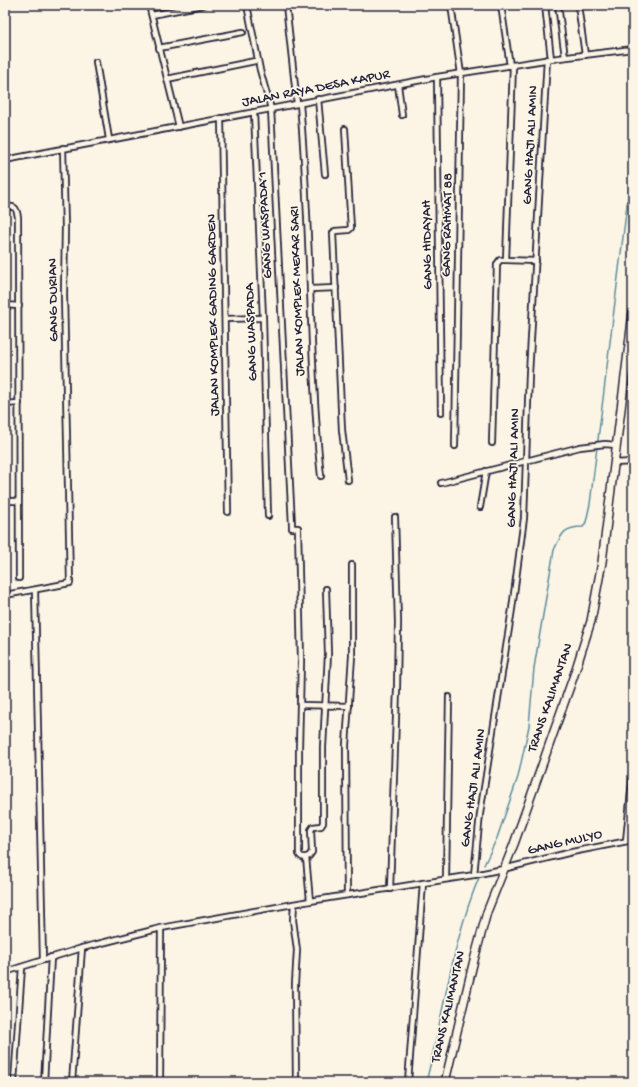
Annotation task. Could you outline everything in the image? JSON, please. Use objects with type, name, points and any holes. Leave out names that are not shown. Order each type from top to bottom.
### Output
[{"type":"highway","name":"TRANS KALIMANTAN","points":[[445,1082],[487,912],[514,844],[574,675],[597,593],[633,312]]},
{"type":"street","points":[[149,5],[178,127]]},
{"type":"street","points":[[152,15],[203,5]]},
{"type":"street","name":"GANG WASPADA 1","points":[[247,5],[260,70],[271,110],[292,528],[298,528],[301,661],[300,705]]},
{"type":"street","name":"JALAN KOMPLEK MEKAR SARI","points":[[286,5],[305,158],[313,390],[317,440],[322,476]]},
{"type":"street","name":"GANG RAHMAT 88","points":[[451,5],[461,74],[455,446]]},
{"type":"street","points":[[501,5],[512,65],[506,260]]},
{"type":"street","name":"GANG HAJI ALI AMIN","points":[[475,875],[480,814],[522,541],[527,460],[529,374],[549,59],[545,5]]},
{"type":"street","points":[[558,5],[565,57]]},
{"type":"street","points":[[578,5],[585,55]]},
{"type":"street","points":[[159,48],[243,32]]},
{"type":"street","name":"JALAN RAYA DESA KAPUR","points":[[5,160],[437,77],[549,59],[633,49]]},
{"type":"street","points":[[167,79],[255,61]]},
{"type":"street","points":[[96,62],[109,139]]},
{"type":"street","name":"GANG HIDAYAH","points":[[437,77],[441,413]]},
{"type":"street","points":[[398,85],[402,115]]},
{"type":"street","points":[[318,99],[325,174]]},
{"type":"street","name":"GANG WASPADA","points":[[254,112],[263,318],[268,516]]},
{"type":"street","name":"JALAN KOMPLEK GADING GARDEN","points":[[221,118],[228,512]]},
{"type":"street","points":[[345,129],[351,228],[349,230],[335,231],[333,233],[342,430],[348,480]]},
{"type":"street","name":"GANG DURIAN","points":[[35,590],[70,583],[64,295],[65,227],[63,148]]},
{"type":"street","points":[[5,206],[15,207],[17,209],[18,217],[19,578]]},
{"type":"street","points":[[492,443],[497,264],[500,260],[536,261]]},
{"type":"street","points":[[310,288],[336,288]]},
{"type":"street","points":[[5,306],[19,306]]},
{"type":"street","points":[[225,319],[263,318]]},
{"type":"street","points":[[5,404],[19,403]]},
{"type":"street","points":[[441,483],[580,447],[616,445]]},
{"type":"street","points":[[614,463],[633,462]]},
{"type":"street","points":[[480,507],[486,471]]},
{"type":"street","points":[[5,501],[18,501]]},
{"type":"street","points":[[390,888],[398,622],[394,517]]},
{"type":"street","points":[[347,895],[346,745],[352,656],[352,565]]},
{"type":"street","points":[[326,589],[328,654],[324,706],[322,823],[321,826],[313,827],[311,830],[312,852],[309,856],[301,857],[298,854],[300,705],[324,706],[349,706]]},
{"type":"street","points":[[5,595],[35,590],[43,960]]},
{"type":"street","points":[[446,879],[449,697]]},
{"type":"street","points":[[626,841],[633,771]]},
{"type":"street","name":"GANG MULYO","points":[[5,972],[82,948],[161,928],[310,901],[475,875],[572,852],[633,840]]},
{"type":"street","points":[[306,857],[310,901]]},
{"type":"street","points":[[408,1082],[423,883]]},
{"type":"street","points":[[294,904],[293,920],[297,950],[295,984],[296,1082]]},
{"type":"street","points":[[160,1082],[164,1003],[161,928]]},
{"type":"street","points":[[72,1082],[82,948]]},
{"type":"street","points":[[44,1082],[51,958]]},
{"type":"street","points":[[14,1082],[22,967]]},
{"type":"waterway","points":[[484,865],[497,838],[518,777],[529,726],[534,668],[554,550],[564,532],[572,528],[583,527],[586,522],[590,504],[633,156]]},
{"type":"waterway","points":[[426,1082],[455,951],[470,900],[480,875]]}]
